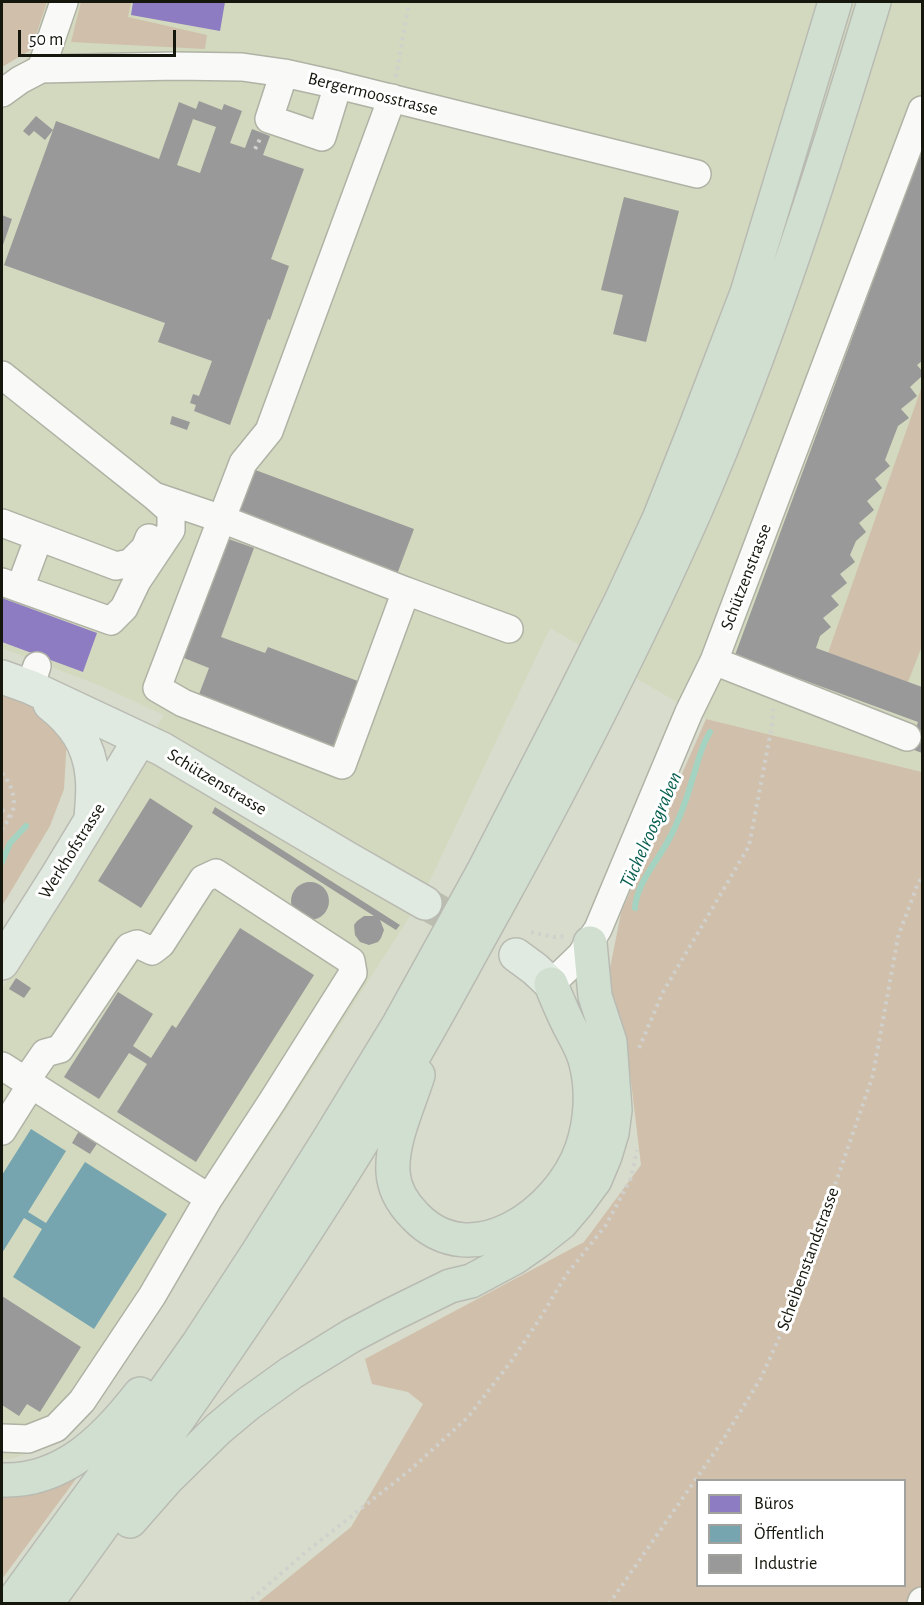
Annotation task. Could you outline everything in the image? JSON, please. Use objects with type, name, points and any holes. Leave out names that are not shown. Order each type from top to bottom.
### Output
[{"type":"highway","points":[[11,1604],[122,1453],[185,1362],[329,1139],[410,1004],[488,862],[569,705],[659,519],[747,293],[835,2]]},
{"type":"highway","points":[[46,1604],[230,1345],[367,1134],[438,1013],[580,752],[648,616],[697,506],[750,377],[814,197],[874,2]]},
{"type":"highway","points":[[67,1604],[121,1532],[166,1480],[203,1443],[248,1404],[291,1373],[351,1336],[450,1287],[471,1281],[514,1258],[561,1222],[578,1203],[595,1180],[605,1156],[612,1133],[615,1110],[610,1042],[596,996],[590,943]]},
{"type":"highway","points":[[438,1013],[398,1139],[393,1172],[397,1190],[406,1206],[422,1223],[440,1234],[463,1240],[486,1238],[509,1231],[530,1218],[551,1199],[567,1177],[581,1150],[589,1120],[590,1091],[586,1063],[551,984]]},
{"type":"highway","points":[[551,984],[581,1006],[613,1071]]},
{"type":"highway","points":[[2,1480],[28,1478],[54,1470],[80,1457],[130,1407],[201,1311],[258,1252]]},
{"type":"main road","name":"Schützenstrasse","points":[[23,677],[162,749],[348,860],[425,903]]},
{"type":"main road","points":[[23,677],[65,716],[81,736],[93,776],[91,820]]},
{"type":"main road","name":"Werkhofstrasse","points":[[2,963],[140,739]]},
{"type":"main road","points":[[522,943],[535,969],[551,984]]},
{"type":"street","points":[[2,93],[41,69],[64,2]]},
{"type":"street","name":"Bergermoosstrasse","points":[[41,69],[242,67],[284,73],[697,174]]},
{"type":"street","points":[[284,73],[269,119],[322,137],[338,85]]},
{"type":"street","points":[[392,98],[269,431],[243,463],[157,688],[183,704],[342,765],[406,591]]},
{"type":"street","name":"Schützenstrasse","points":[[551,984],[580,955],[598,929],[689,712],[714,661],[922,110]]},
{"type":"street","points":[[2,375],[171,511],[171,530],[137,581],[124,608],[111,621],[11,585],[39,537]]},
{"type":"street","points":[[154,496],[222,519],[509,629]]},
{"type":"street","points":[[2,523],[116,566],[130,563],[145,548],[156,525],[154,496]]},
{"type":"street","points":[[714,661],[907,737]]},
{"type":"street","points":[[2,1131],[45,1053],[60,1048],[129,947],[137,944],[152,951],[162,944],[202,879],[216,873],[351,961],[352,973],[209,1198],[152,1296],[82,1401],[56,1428],[28,1439],[2,1438]]},
{"type":"street","points":[[2,1066],[209,1198]]},
{"type":"path","points":[[392,98],[409,2]]},
{"type":"path","points":[[2,773],[9,781],[12,790],[12,812],[2,830]]},
{"type":"path","points":[[2,810],[9,817]]},
{"type":"path","name":"Scheibenstandstrasse","points":[[609,1604],[727,1433],[760,1378],[792,1309],[873,1075],[898,937],[922,878]]},
{"type":"path","points":[[522,943],[575,933],[590,943]]},
{"type":"shaded area","points":[[2,2],[47,2],[31,50],[2,67]]},
{"type":"shaded area","points":[[47,2],[922,2],[922,772],[706,719],[550,628],[422,897],[278,1122],[94,1399],[69,1428],[43,1449],[10,1459],[2,1459],[2,989],[164,715],[101,686],[2,648],[2,106],[31,50]]},
{"type":"shaded area","points":[[81,2],[131,2],[128,17],[207,35],[205,49],[71,42]]},
{"type":"shaded area","points":[[922,386],[922,646],[908,682],[828,653]]},
{"type":"shaded area","points":[[2,694],[38,707],[67,737],[64,789],[50,826],[2,906]]},
{"type":"shaded area","points":[[706,719],[922,772],[922,1603],[256,1604],[351,1527],[423,1404],[408,1392],[372,1384],[365,1359],[584,1242],[641,1165],[629,1065],[608,978],[621,913]]},
{"type":"shaded area","points":[[76,1479],[2,1579],[2,1493],[17,1494]]},
{"type":"building: Büros","points":[[133,2],[225,2],[220,31],[131,15]]},
{"type":"building: Büros","points":[[2,598],[97,633],[83,672],[2,642]]},
{"type":"building: Öffentlich","points":[[31,1129],[66,1151],[28,1212],[46,1223],[85,1162],[167,1214],[94,1329],[13,1277],[42,1229],[24,1218],[2,1253],[2,1175]]},
{"type":"building: Industrie","points":[[199,101],[222,110],[224,104],[242,111],[230,143],[245,148],[252,129],[270,136],[263,155],[304,169],[271,259],[289,266],[230,425],[194,411],[196,405],[190,403],[193,394],[199,396],[212,361],[158,342],[165,323],[4,265],[56,121],[159,159],[179,102],[196,109]],"holes":[[[193,119],[216,127],[200,173],[177,165]]]},
{"type":"building: Industrie","points":[[36,116],[53,130],[45,140],[34,131],[29,136],[23,131]]},
{"type":"building: Industrie","points":[[922,149],[922,361],[917,365],[922,371],[922,376],[910,387],[917,396],[901,409],[909,418],[898,426],[885,460],[890,466],[875,479],[882,488],[867,501],[874,510],[859,523],[866,532],[856,541],[850,555],[855,562],[840,574],[847,583],[831,596],[839,605],[823,618],[831,627],[820,636],[816,648],[922,687],[922,753],[909,748],[918,722],[735,655]]},
{"type":"building: Industrie","points":[[624,197],[679,211],[646,342],[613,334],[623,295],[601,290]]},
{"type":"building: Industrie","points":[[2,215],[12,219],[2,248]]},
{"type":"building: Industrie","points":[[172,416],[190,422],[187,430],[170,424]]},
{"type":"building: Industrie","points":[[250,468],[414,529],[396,577],[232,516]]},
{"type":"building: Industrie","points":[[223,537],[254,548],[221,637],[265,653],[268,647],[363,683],[350,720],[343,718],[333,747],[198,697],[209,668],[179,656]]},
{"type":"building: Industrie","points":[[150,798],[193,826],[141,908],[98,881]]},
{"type":"building: Industrie","points":[[215,807],[400,925],[396,930],[380,920],[384,930],[378,942],[369,945],[360,942],[355,935],[354,925],[364,916],[374,916],[212,813]]},
{"type":"building: Industrie","points":[[310,882],[323,888],[329,901],[323,914],[310,920],[297,914],[291,901],[297,888]]},
{"type":"building: Industrie","points":[[240,928],[314,975],[196,1162],[117,1112],[147,1064],[129,1053],[99,1099],[64,1077],[118,992],[153,1014],[133,1046],[151,1058],[172,1025],[176,1028]]},
{"type":"building: Industrie","points":[[16,978],[31,988],[24,998],[9,989]]},
{"type":"building: Industrie","points":[[83,1124],[102,1136],[90,1154],[72,1143]]},
{"type":"building: Industrie","points":[[2,1296],[81,1347],[40,1412],[27,1404],[19,1416],[2,1405]]},
{"type":"waterway","name":"Tüchelroosgraben","points":[[635,908],[643,882],[678,820],[701,750],[710,732]]},
{"type":"waterway","name":"Tüchelroosgraben","points":[[2,862],[10,843],[26,826]]},
{"type":"tunnel","points":[[425,903],[516,955]]}]
